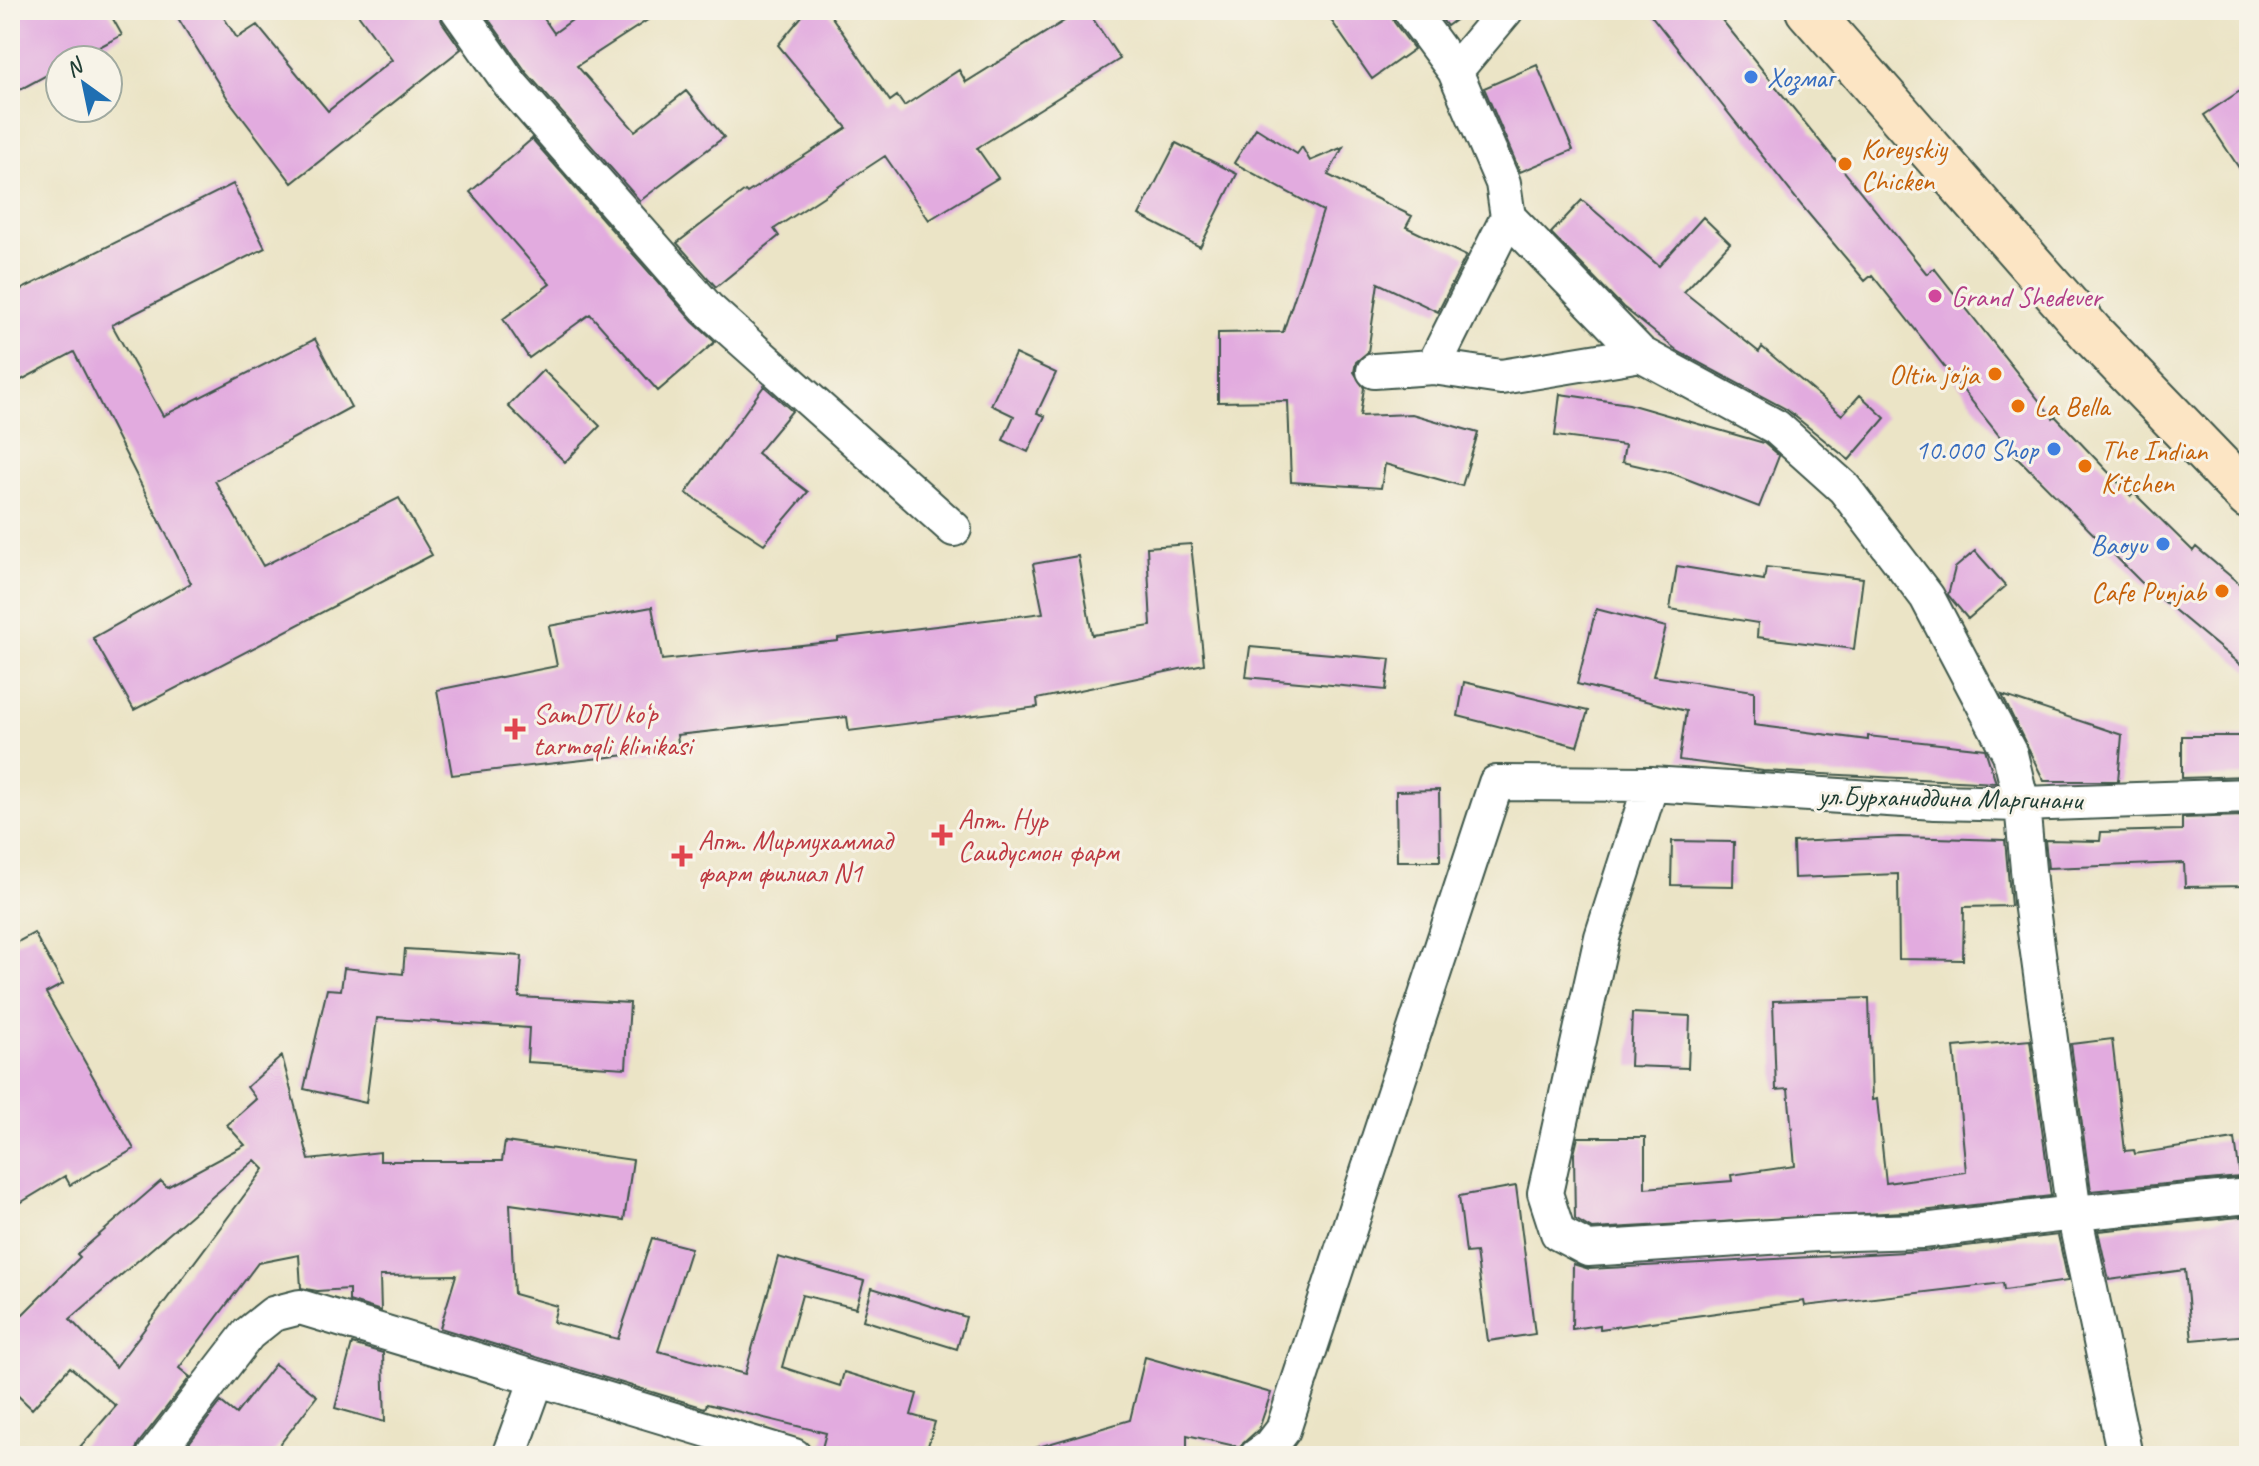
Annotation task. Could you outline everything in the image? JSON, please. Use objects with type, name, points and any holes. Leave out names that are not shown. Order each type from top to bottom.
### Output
[{"type":"main road","points":[[1808,10],[2092,334],[2249,497]]},
{"type":"street","points":[[458,10],[511,85],[708,309],[954,529]]},
{"type":"street","points":[[1410,10],[1455,71],[1503,183],[1508,217],[1433,367]]},
{"type":"street","points":[[1455,71],[1506,10]]},
{"type":"street","points":[[1508,217],[1641,354],[1776,427],[1844,488],[1927,597],[2010,754],[2022,804],[2031,902],[2074,1213],[2125,1456]]},
{"type":"street","points":[[1374,371],[1433,367],[1501,377],[1641,354]]},
{"type":"street","name":"ул.Бурханиддина Маргинани","points":[[1257,1456],[1270,1447],[1283,1430],[1496,783],[1651,784],[1935,802],[2022,804],[2249,796]]},
{"type":"street","points":[[1651,784],[1602,937],[1545,1193],[1558,1233],[1588,1249],[1817,1234],[1923,1231],[2249,1196]]},
{"type":"street","points":[[154,1456],[248,1334],[273,1314],[300,1307],[790,1456]]},
{"type":"street","points":[[509,1456],[537,1379]]},
{"type":"building","points":[[10,10],[108,10],[122,35],[105,44],[44,44],[44,77],[10,95]]},
{"type":"building","points":[[173,10],[219,10],[237,38],[257,25],[328,111],[392,60],[355,10],[438,10],[442,22],[461,49],[292,183],[228,99]]},
{"type":"building","points":[[482,10],[538,10],[554,33],[586,10],[663,10],[577,66],[635,131],[686,91],[724,137],[640,201],[527,73]]},
{"type":"building","points":[[807,10],[827,10],[890,101],[897,96],[904,106],[959,70],[966,82],[1082,10],[1087,10],[1120,59],[977,148],[998,178],[929,220],[885,156],[774,229],[779,236],[716,287],[677,243],[745,191],[747,193],[847,128],[778,45]]},
{"type":"building","points":[[1324,10],[1390,10],[1394,22],[1414,49],[1372,79]]},
{"type":"building","points":[[1435,10],[1469,10],[1447,26]]},
{"type":"building","points":[[1647,10],[1714,10],[1927,274],[1934,268],[2053,418],[2055,416],[2131,496],[2134,493],[2193,551],[2196,547],[2249,592],[2249,672],[2142,583],[2012,452],[1872,275],[1865,281],[1802,206]]},
{"type":"building","points":[[1537,65],[1573,150],[1520,172],[1484,88]]},
{"type":"building","points":[[2249,85],[2249,183],[2204,115]]},
{"type":"building","points":[[1256,128],[1297,154],[1302,147],[1310,161],[1343,147],[1328,175],[1412,216],[1406,227],[1466,256],[1438,312],[1378,283],[1368,352],[1356,362],[1354,372],[1364,388],[1360,416],[1412,414],[1478,433],[1462,486],[1385,464],[1381,488],[1291,482],[1288,401],[1218,402],[1218,333],[1283,332],[1323,211],[1234,163]]},
{"type":"building","points":[[532,139],[693,322],[715,342],[658,391],[590,314],[529,358],[503,319],[550,284],[470,192]]},
{"type":"building","points":[[1176,143],[1237,174],[1200,247],[1139,215]]},
{"type":"building","points":[[233,184],[265,248],[112,325],[163,416],[315,339],[351,407],[215,481],[263,566],[399,498],[432,555],[134,710],[93,638],[191,583],[74,352],[10,386],[10,295]]},
{"type":"building","points":[[1582,200],[1659,266],[1703,217],[1730,243],[1684,292],[1759,352],[1762,347],[1842,415],[1860,395],[1885,418],[1849,460],[1786,409],[1679,352],[1623,307],[1551,233]]},
{"type":"building","points":[[1015,354],[1056,373],[1037,413],[1045,416],[1028,452],[1003,440],[1014,416],[991,405]]},
{"type":"building","points":[[543,370],[600,426],[565,462],[508,406]]},
{"type":"building","points":[[764,386],[792,411],[757,453],[808,492],[764,544],[686,493]]},
{"type":"building","points":[[1560,394],[1629,404],[1764,443],[1779,456],[1759,507],[1674,474],[1622,462],[1625,445],[1555,436]]},
{"type":"building","points":[[1191,544],[1204,664],[1037,699],[1038,707],[849,731],[847,717],[677,735],[679,749],[452,775],[437,690],[557,666],[549,626],[652,607],[662,660],[838,641],[838,638],[1043,613],[1033,564],[1078,556],[1092,635],[1151,626],[1147,547]]},
{"type":"building","points":[[1975,551],[2006,586],[1968,619],[1948,595],[1955,568]]},
{"type":"building","points":[[1677,566],[1764,580],[1766,567],[1863,578],[1854,649],[1757,637],[1758,623],[1670,609]]},
{"type":"building","points":[[1596,609],[1666,627],[1653,676],[1754,691],[1754,725],[1868,740],[1868,736],[1985,749],[1996,783],[1763,771],[1679,760],[1686,711],[1577,684]]},
{"type":"building","points":[[1250,647],[1390,659],[1386,690],[1246,677]]},
{"type":"building","points":[[1464,682],[1588,711],[1577,746],[1458,716]]},
{"type":"building","points":[[2002,695],[2122,735],[2118,781],[2044,781]]},
{"type":"building","points":[[2182,736],[2248,736],[2249,776],[2182,778]]},
{"type":"building","points":[[1439,790],[1440,861],[1397,861],[1396,791]]},
{"type":"building","points":[[2243,816],[2244,886],[2185,887],[2184,863],[2048,868],[2045,840],[2100,841],[2101,832],[2182,830],[2182,818]]},
{"type":"building","points":[[1899,837],[2005,840],[2011,906],[1964,907],[1963,960],[1899,959],[1898,874],[1794,878],[1793,842]]},
{"type":"building","points":[[1672,841],[1734,842],[1733,886],[1671,885]]},
{"type":"building","points":[[34,933],[63,984],[46,993],[134,1149],[70,1185],[65,1176],[10,1209],[10,946]]},
{"type":"building","points":[[405,949],[522,956],[519,997],[630,1003],[626,1068],[527,1062],[529,1028],[377,1018],[366,1103],[304,1089],[327,989],[341,990],[344,968],[403,974]]},
{"type":"building","points":[[1869,998],[1872,1100],[1877,1099],[1886,1183],[1966,1172],[1954,1047],[2030,1040],[2051,1196],[1922,1211],[1592,1229],[1575,1219],[1574,1154],[1578,1137],[1645,1137],[1645,1188],[1732,1181],[1731,1175],[1795,1166],[1788,1089],[1776,1090],[1773,1001]]},
{"type":"building","points":[[1632,1013],[1690,1016],[1688,1068],[1630,1066]]},
{"type":"building","points":[[2112,1039],[2125,1151],[2134,1150],[2135,1154],[2235,1139],[2240,1177],[2091,1191],[2071,1044]]},
{"type":"building","points":[[282,1056],[309,1160],[380,1152],[380,1161],[502,1161],[505,1142],[633,1160],[624,1220],[510,1204],[514,1294],[557,1306],[553,1322],[618,1339],[652,1238],[691,1248],[658,1351],[745,1374],[778,1257],[864,1281],[856,1308],[802,1295],[782,1367],[840,1386],[844,1372],[917,1394],[911,1415],[935,1422],[925,1456],[849,1456],[822,1448],[826,1433],[707,1404],[705,1408],[440,1328],[456,1275],[380,1276],[381,1311],[349,1301],[349,1289],[317,1291],[301,1288],[299,1255],[258,1263],[179,1368],[190,1377],[138,1444],[134,1456],[72,1456],[116,1406],[70,1367],[32,1409],[10,1388],[10,1327],[80,1257],[77,1254],[161,1181],[167,1187],[245,1145],[227,1125],[256,1099],[247,1087]],"holes":[[[255,1160],[264,1169],[116,1367],[70,1319]]]},
{"type":"building","points":[[1516,1186],[1535,1334],[1488,1341],[1476,1252],[1466,1253],[1459,1196]]},
{"type":"building","points":[[2249,1216],[2249,1335],[2192,1340],[2185,1270],[2109,1280],[2098,1231]]},
{"type":"building","points":[[2058,1235],[2068,1281],[2004,1290],[2003,1283],[1805,1306],[1804,1301],[1600,1329],[1600,1325],[1572,1329],[1573,1264],[1589,1269],[1924,1251]]},
{"type":"building","points":[[872,1288],[966,1317],[957,1349],[863,1320]]},
{"type":"building","points":[[352,1344],[383,1353],[385,1422],[335,1408]]},
{"type":"building","points":[[1145,1357],[1271,1393],[1259,1429],[1239,1447],[1187,1435],[1187,1456],[1036,1456],[1035,1448],[1130,1420]]},
{"type":"building","points":[[275,1364],[317,1396],[271,1456],[179,1456],[221,1402],[236,1414]]},
{"type":"place","name":"Хозмаг","points":[[1751,77]]},
{"type":"place","name":"Koreyskiy Chicken","points":[[1845,164]]},
{"type":"place","name":"Grand Shedever","points":[[1935,296]]},
{"type":"place","name":"Oltin jo'ja","points":[[1995,374]]},
{"type":"place","name":"La Bella","points":[[2018,406]]},
{"type":"place","name":"10.000 Shop","points":[[2054,449]]},
{"type":"place","name":"The Indian Kitchen","points":[[2085,466]]},
{"type":"place","name":"Baoyu","points":[[2163,544]]},
{"type":"place","name":"Cafe Punjab","points":[[2222,591]]},
{"type":"place","name":"SamDTU ko‘p tarmoqli klinikasi","points":[[515,729]]},
{"type":"place","name":"Апт. Нур Саидусмон фарм","points":[[942,835]]},
{"type":"place","name":"Апт. Мирмухаммад фарм филиал N1","points":[[682,856]]}]
